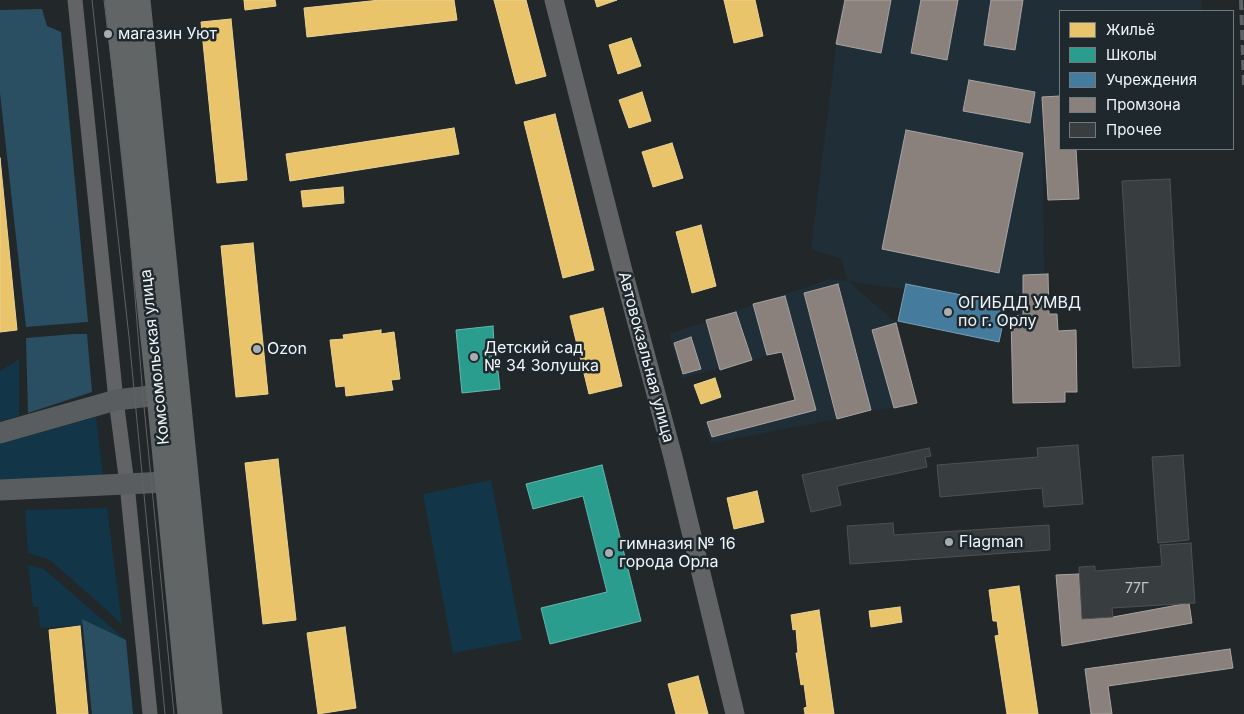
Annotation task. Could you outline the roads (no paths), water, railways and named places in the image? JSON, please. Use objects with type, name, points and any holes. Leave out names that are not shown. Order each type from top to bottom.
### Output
[{"type":"main road","name":"Комсомольская улица","points":[[117,0],[210,714]]},
{"type":"main road","name":"Комсомольская улица","points":[[138,0],[169,400],[167,482],[190,714]]},
{"type":"main road","points":[[0,433],[116,400],[169,400]]},
{"type":"main road","points":[[0,490],[167,482]]},
{"type":"street","points":[[75,0],[150,714]]},
{"type":"street","name":"Автовокзальная улица","points":[[554,0],[673,458],[735,714]]},
{"type":"tram line","points":[[92,0],[129,337],[165,714]]},
{"type":"tram line","points":[[104,0],[126,186],[143,396],[174,714]]},
{"type":"railway","points":[[1241,0],[1244,85]]},
{"type":"place","name":"магазин Уют","points":[[108,34]]},
{"type":"place","name":"ОГИБДД УМВД по г. Орлу","points":[[948,312]]},
{"type":"place","name":"Ozon","points":[[257,349]]},
{"type":"place","name":"Детский сад № 34 Золушка","points":[[474,357]]},
{"type":"place","name":"Flagman","points":[[949,542]]},
{"type":"place","name":"гимназия № 16 города Орла","points":[[609,553]]}]
